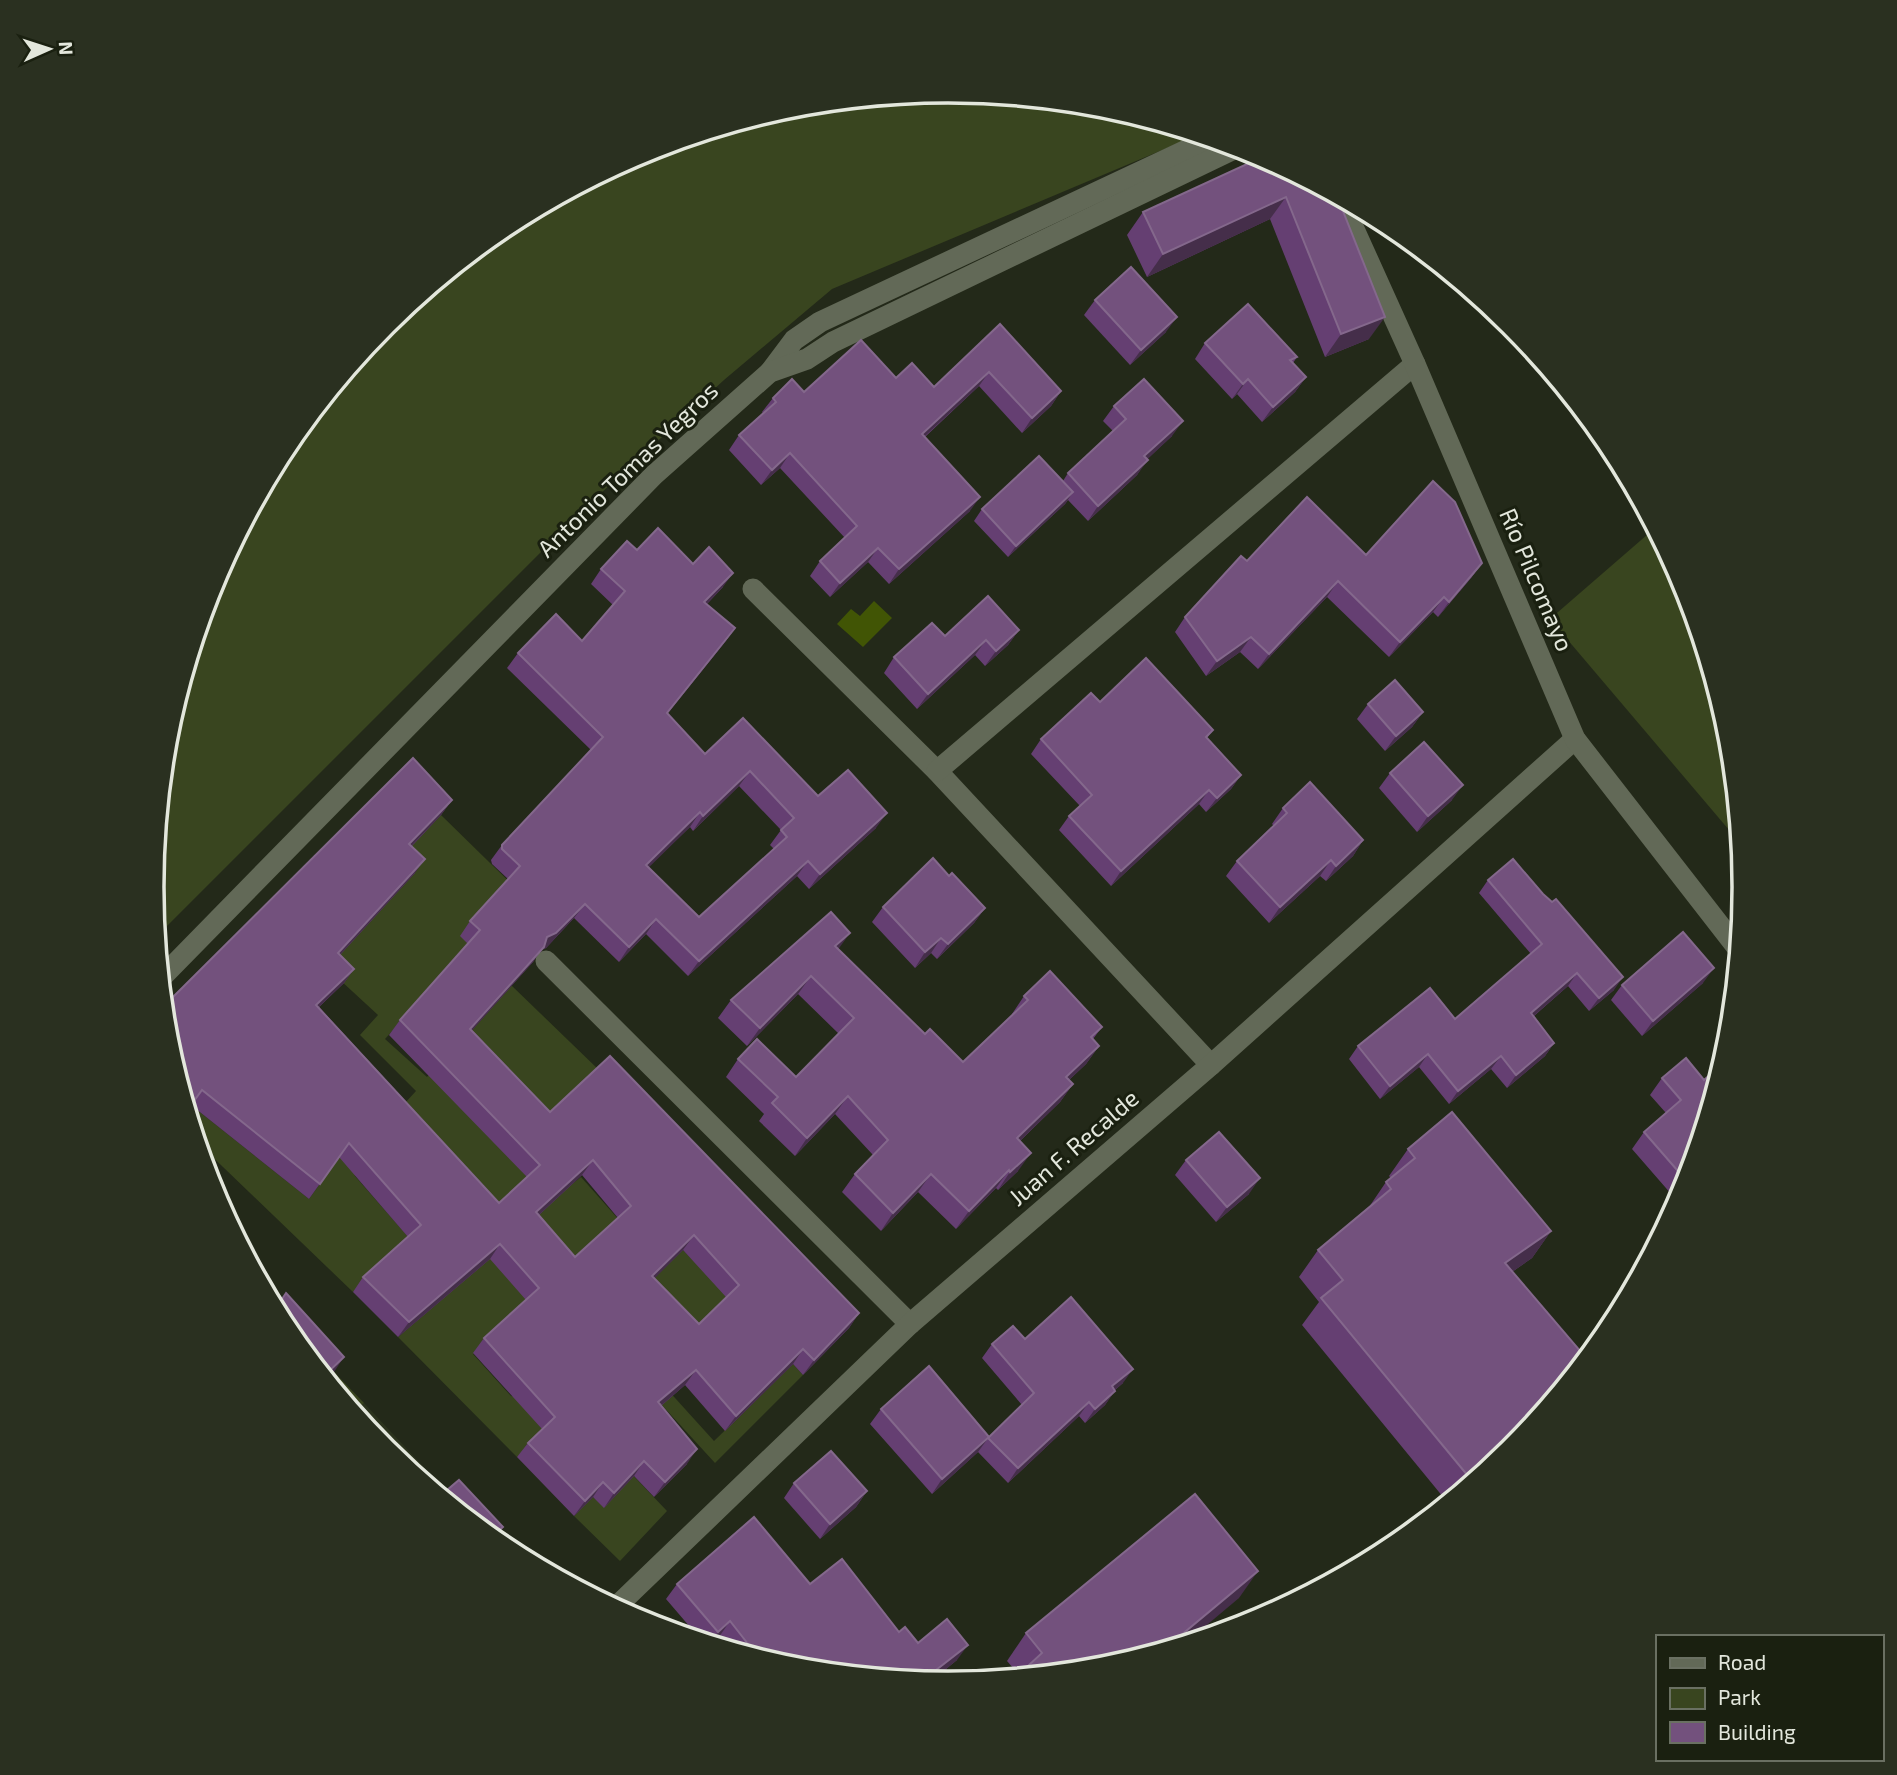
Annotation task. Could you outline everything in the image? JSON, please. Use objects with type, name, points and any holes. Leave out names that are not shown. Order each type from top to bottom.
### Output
[{"type":"street","points":[[770,372],[794,340],[820,322],[1199,144]]},
{"type":"street","name":"Antonio Tomas Yegros","points":[[169,970],[654,475],[770,372],[807,359],[833,342],[1224,154]]},
{"type":"street","name":"Río Pilcomayo","points":[[1346,211],[1415,363],[1575,738],[1731,940]]},
{"type":"street","points":[[937,771],[1415,363]]},
{"type":"street","points":[[753,589],[937,771],[1211,1065]]},
{"type":"street","name":"Juan F. Recalde","points":[[623,1601],[910,1324],[1211,1065],[1575,738]]},
{"type":"street","points":[[546,961],[910,1324]]},
{"type":"shaded area","points":[[874,601],[892,618],[863,647],[837,624],[851,609],[860,616]]},
{"type":"shaded area","points":[[364,1403],[439,1484],[394,1442],[360,1406]]},
{"type":"green space","points":[[897,105],[1000,105],[1101,118],[1185,140],[832,289],[724,380],[586,507],[166,927],[166,836],[179,735],[206,635],[245,541],[269,495],[326,410],[394,333],[471,265],[556,208],[648,163],[696,145],[796,118]]},
{"type":"green space","points":[[1648,534],[1673,587],[1706,685],[1718,735],[1731,832],[1550,619]]},
{"type":"green space","points":[[441,815],[539,911],[470,945],[385,1039],[427,1077],[511,985],[600,1071],[572,1184],[581,1177],[620,1221],[473,1354],[511,1396],[571,1408],[517,1457],[398,1337],[489,1259],[354,1175],[411,1240],[353,1292],[212,1157],[197,1110],[309,1199],[362,1125],[394,1115],[416,1091],[360,1035],[378,1015],[327,968],[414,874],[399,859]]},
{"type":"green space","points":[[683,1250],[751,1320],[647,1367],[714,1441],[793,1364],[803,1375],[715,1463],[595,1332]]},
{"type":"green space","points":[[334,1372],[364,1403],[360,1406]]},
{"type":"green space","points":[[625,1467],[667,1511],[620,1561],[574,1516],[593,1497],[604,1507],[616,1495]]},
{"type":"building","points":[[1249,163],[1342,209],[1385,317],[1341,334],[1286,197],[1163,254],[1143,212]]},
{"type":"building","points":[[1131,267],[1177,317],[1141,350],[1095,300]]},
{"type":"building","points":[[1248,304],[1297,357],[1290,360],[1306,377],[1273,407],[1248,379],[1243,384],[1205,343]]},
{"type":"building","points":[[1000,324],[1061,391],[1032,418],[989,372],[922,434],[980,497],[899,569],[878,548],[840,583],[820,561],[857,526],[790,453],[772,470],[739,435],[776,402],[773,398],[792,379],[804,392],[861,340],[896,378],[912,363],[934,387]]},
{"type":"building","points":[[1144,379],[1183,421],[1144,456],[1148,460],[1098,506],[1068,473],[1126,419],[1114,406]]},
{"type":"building","points":[[1039,456],[1073,492],[1016,546],[982,509]]},
{"type":"building","points":[[1433,481],[1455,502],[1482,563],[1449,602],[1444,597],[1400,642],[1338,581],[1269,654],[1251,637],[1217,661],[1185,617],[1241,556],[1247,561],[1307,497],[1366,555]]},
{"type":"building","points":[[658,528],[693,564],[709,547],[733,573],[704,602],[735,628],[667,713],[705,754],[743,718],[818,796],[848,770],[887,813],[820,874],[808,861],[699,961],[656,919],[629,947],[585,904],[556,933],[547,937],[544,947],[470,1029],[550,1112],[610,1056],[859,1313],[814,1360],[803,1349],[736,1416],[696,1370],[658,1402],[697,1449],[665,1482],[644,1461],[614,1493],[603,1482],[585,1501],[528,1443],[555,1417],[484,1338],[539,1288],[500,1244],[409,1322],[363,1277],[421,1225],[349,1143],[320,1184],[202,1090],[194,1101],[179,1040],[172,998],[413,758],[452,800],[409,844],[425,859],[338,953],[354,969],[316,1005],[499,1203],[540,1165],[400,1020],[480,930],[470,921],[520,866],[502,849],[502,845],[603,737],[518,653],[556,614],[582,641],[625,591],[601,569],[627,541],[637,550]],"holes":[[[750,771],[794,818],[781,830],[787,837],[699,917],[646,865],[700,812],[703,816]],[[593,1160],[631,1206],[575,1257],[536,1212]],[[694,1235],[739,1285],[699,1324],[652,1276]]]},
{"type":"building","points":[[988,596],[1019,630],[996,651],[986,640],[928,694],[894,657],[932,623],[945,636]]},
{"type":"building","points":[[1146,658],[1213,730],[1206,737],[1241,775],[1217,798],[1209,790],[1121,871],[1069,816],[1092,795],[1041,739],[1091,693],[1100,702]]},
{"type":"building","points":[[1395,680],[1423,712],[1396,736],[1368,704]]},
{"type":"building","points":[[1424,742],[1463,785],[1428,816],[1390,773]]},
{"type":"building","points":[[1310,782],[1363,840],[1336,866],[1331,860],[1280,907],[1237,861],[1287,813],[1283,808]]},
{"type":"building","points":[[933,858],[949,876],[952,873],[985,908],[948,944],[941,938],[925,952],[883,907]]},
{"type":"building","points":[[1513,859],[1543,894],[1552,902],[1556,899],[1623,977],[1599,998],[1577,973],[1531,1013],[1554,1043],[1516,1075],[1501,1056],[1458,1091],[1428,1054],[1390,1086],[1358,1046],[1430,988],[1455,1019],[1542,944],[1488,880]]},
{"type":"building","points":[[831,912],[850,933],[835,946],[925,1034],[930,1029],[963,1062],[1028,1000],[1024,996],[1050,971],[1102,1027],[1091,1037],[1099,1046],[1066,1077],[1073,1084],[1017,1138],[1031,1153],[1010,1172],[1009,1170],[969,1211],[931,1174],[893,1213],[855,1174],[888,1140],[848,1096],[807,1138],[772,1103],[778,1097],[738,1059],[757,1039],[796,1077],[854,1018],[811,976],[760,1028],[731,1000]]},
{"type":"building","points":[[1683,932],[1714,968],[1653,1021],[1622,985]]},
{"type":"building","points":[[1686,1058],[1704,1080],[1710,1075],[1679,1172],[1644,1132],[1681,1100],[1662,1078]]},
{"type":"building","points":[[1452,1112],[1551,1231],[1505,1263],[1581,1352],[1538,1405],[1468,1475],[1321,1298],[1343,1280],[1318,1250],[1391,1189],[1386,1182],[1415,1158],[1408,1149]]},
{"type":"building","points":[[1219,1132],[1260,1178],[1227,1207],[1186,1160]]},
{"type":"building","points":[[286,1293],[344,1357],[330,1370],[296,1323],[281,1300]]},
{"type":"building","points":[[1071,1297],[1133,1369],[1112,1386],[1115,1391],[1095,1409],[1089,1402],[1018,1468],[988,1438],[1034,1393],[992,1344],[1013,1326],[1025,1339]]},
{"type":"building","points":[[929,1366],[989,1437],[942,1479],[881,1409]]},
{"type":"building","points":[[831,1451],[867,1491],[830,1524],[794,1483]]},
{"type":"building","points":[[459,1480],[503,1527],[499,1530],[447,1490]]},
{"type":"building","points":[[1195,1494],[1258,1571],[1179,1636],[1151,1645],[1101,1657],[1026,1667],[1042,1653],[1026,1633]]},
{"type":"building","points":[[754,1517],[810,1584],[842,1559],[899,1632],[905,1627],[918,1643],[947,1619],[968,1645],[934,1671],[846,1665],[796,1657],[749,1646],[730,1621],[718,1632],[677,1584]]}]
